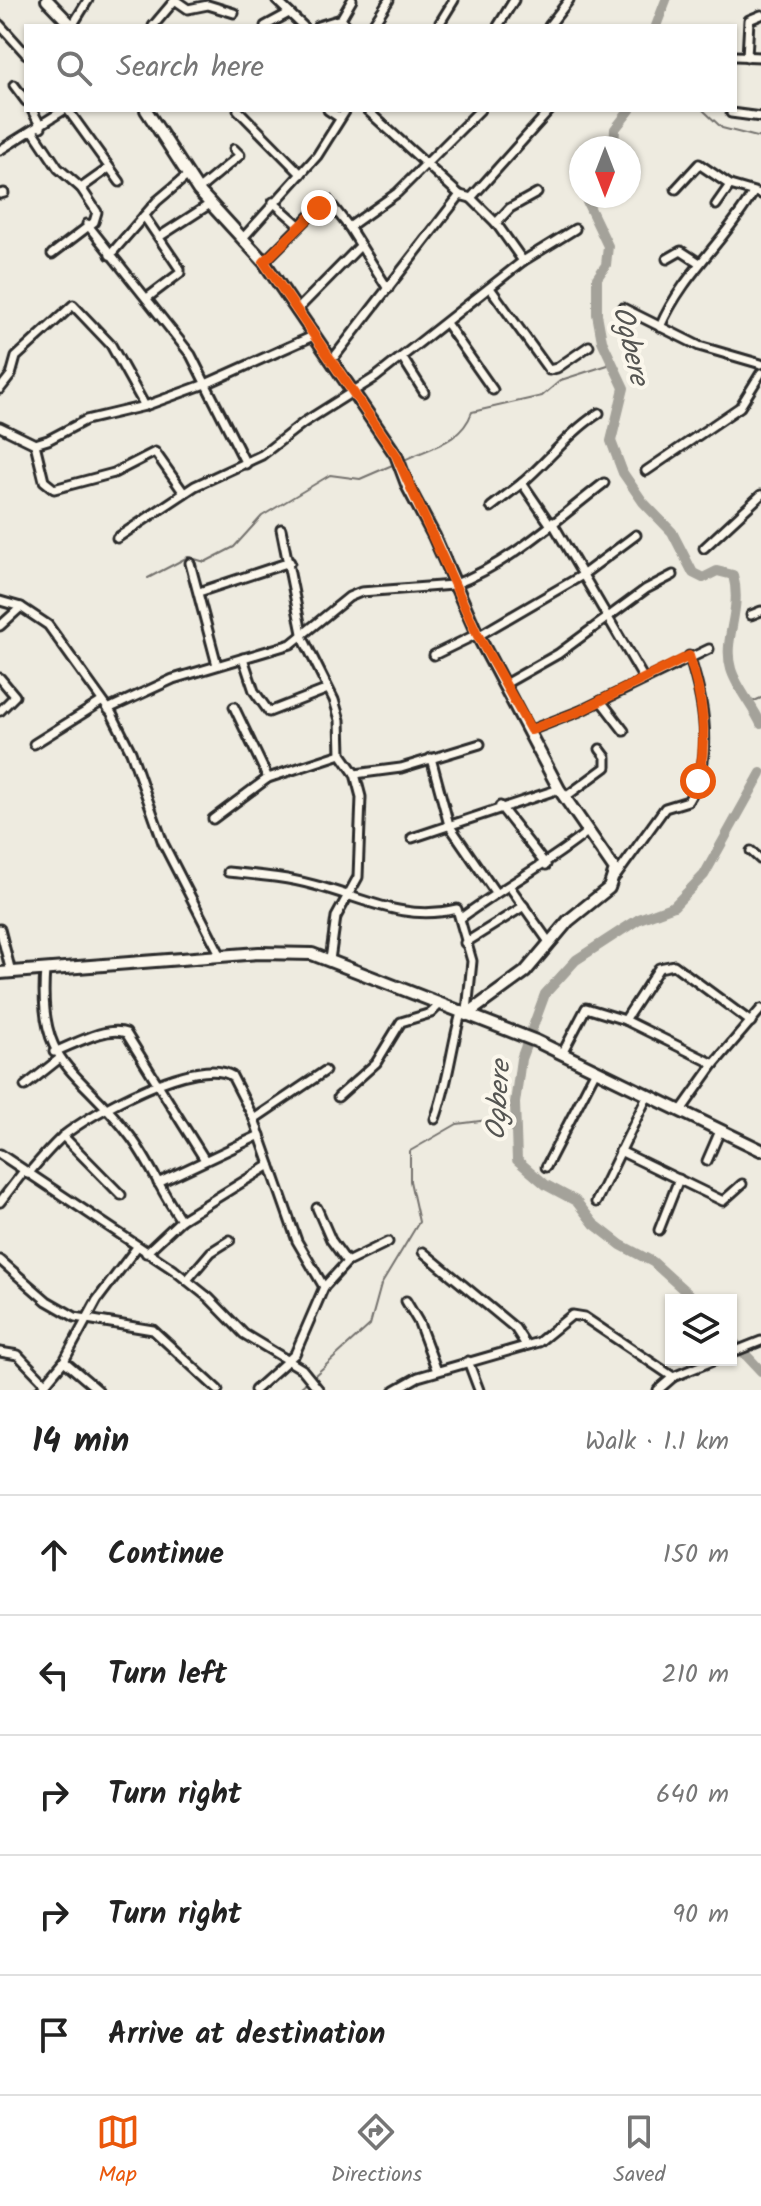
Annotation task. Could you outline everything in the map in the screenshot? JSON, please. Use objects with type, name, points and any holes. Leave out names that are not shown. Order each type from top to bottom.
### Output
[{"type":"street","points":[[47,0],[70,24]]},
{"type":"street","points":[[73,24],[88,0]]},
{"type":"street","points":[[155,24],[175,0],[188,9],[208,5],[234,13]]},
{"type":"street","points":[[276,0],[301,24]]},
{"type":"street","points":[[325,24],[341,19],[352,0]]},
{"type":"street","points":[[373,24],[389,0]]},
{"type":"street","points":[[439,24],[454,0]]},
{"type":"street","points":[[499,24],[514,0]]},
{"type":"street","points":[[551,24],[569,0]]},
{"type":"street","points":[[269,24],[289,13]]},
{"type":"street","points":[[747,57],[749,20],[761,15]]},
{"type":"street","points":[[341,19],[345,24]]},
{"type":"street","points":[[0,25],[24,52]]},
{"type":"street","points":[[737,56],[761,57]]},
{"type":"street","points":[[14,85],[24,98]]},
{"type":"street","points":[[33,112],[37,129],[58,168],[81,188],[97,212],[94,222],[87,224],[52,254]]},
{"type":"street","points":[[0,150],[63,112]]},
{"type":"street","points":[[67,112],[120,182]]},
{"type":"street","points":[[147,112],[198,190],[264,262],[396,455],[477,635],[531,730],[562,793],[587,832],[613,863],[615,877]]},
{"type":"street","points":[[240,112],[301,174]]},
{"type":"street","points":[[331,112],[340,118]]},
{"type":"street","points":[[242,239],[301,174],[330,138],[344,112]]},
{"type":"street","points":[[369,112],[460,195],[471,198],[496,223],[523,261]]},
{"type":"street","points":[[349,227],[397,193],[478,112]]},
{"type":"street","points":[[471,198],[548,112]]},
{"type":"street","points":[[731,113],[761,117]]},
{"type":"street","points":[[198,190],[240,155],[234,149]]},
{"type":"street","points":[[660,327],[698,262],[732,226],[757,193],[730,185],[699,164],[676,189]]},
{"type":"street","points":[[81,188],[109,168]]},
{"type":"street","points":[[110,255],[144,216],[188,175]]},
{"type":"street","points":[[716,205],[730,185]]},
{"type":"street","points":[[496,223],[510,208],[537,193]]},
{"type":"street","points":[[332,360],[460,195]]},
{"type":"street","points":[[264,262],[327,199],[349,227],[388,289]]},
{"type":"street","points":[[273,202],[299,225]]},
{"type":"street","points":[[159,237],[210,204]]},
{"type":"street","points":[[144,216],[180,273],[147,298]]},
{"type":"street","points":[[87,224],[147,298],[208,383],[246,464]]},
{"type":"street","points":[[117,538],[184,493],[246,464],[402,357],[523,261],[575,229]]},
{"type":"street","points":[[296,311],[360,246]]},
{"type":"street","points":[[667,259],[681,251],[698,262]]},
{"type":"street","points":[[490,288],[549,370],[557,368],[589,346]]},
{"type":"street","points":[[0,389],[11,375],[16,357],[73,305],[111,345],[145,406]]},
{"type":"street","points":[[623,308],[699,346],[761,364]]},
{"type":"street","points":[[446,323],[493,390]]},
{"type":"street","points":[[0,427],[35,444],[99,416],[145,406],[208,383],[313,336]]},
{"type":"street","points":[[402,357],[424,392]]},
{"type":"street","points":[[646,471],[740,407],[761,373]]},
{"type":"street","points":[[491,507],[545,464],[574,430],[599,413]]},
{"type":"street","points":[[35,444],[44,481],[54,489],[114,473],[155,452],[184,493]]},
{"type":"street","points":[[522,483],[551,523],[644,679]]},
{"type":"street","points":[[108,709],[149,688],[303,638],[349,597],[361,592],[453,585],[508,556],[604,483]]},
{"type":"street","points":[[704,548],[761,495]]},
{"type":"street","points":[[281,529],[303,638],[340,720],[341,754],[355,774],[361,797],[358,877],[336,917],[330,960]]},
{"type":"street","points":[[434,655],[477,635],[581,576],[636,535]]},
{"type":"street","points":[[199,592],[290,562]]},
{"type":"street","points":[[190,563],[217,665]]},
{"type":"street","points":[[505,684],[572,645],[608,616],[673,575]]},
{"type":"street","points":[[0,601],[21,607],[54,632],[108,709],[131,752],[163,843],[221,956]]},
{"type":"street","points":[[0,626],[21,607]]},
{"type":"street","points":[[751,615],[761,611]]},
{"type":"street","points":[[531,730],[601,701],[709,649]]},
{"type":"street","points":[[465,1013],[511,986],[549,942],[609,888],[665,808],[688,801],[698,781],[704,729],[700,688],[689,656]]},
{"type":"street","points":[[243,658],[254,691],[269,712],[328,689]]},
{"type":"street","points":[[0,678],[15,696],[0,711]]},
{"type":"street","points":[[601,701],[624,731]]},
{"type":"street","points":[[34,744],[101,702]]},
{"type":"street","points":[[234,707],[268,778]]},
{"type":"street","points":[[355,774],[401,768],[480,744]]},
{"type":"street","points":[[412,838],[500,806],[562,793],[606,767],[606,757],[600,749]]},
{"type":"street","points":[[213,819],[268,778],[341,754]]},
{"type":"street","points":[[431,758],[449,825],[495,892]]},
{"type":"street","points":[[500,806],[546,865]]},
{"type":"street","points":[[461,918],[495,892],[510,887],[546,865],[587,832]]},
{"type":"street","points":[[751,851],[761,860]]},
{"type":"street","points":[[228,872],[279,877],[317,886],[401,913],[437,914],[457,909],[472,961],[465,1013],[447,1065],[448,1083],[435,1119]]},
{"type":"street","points":[[510,887],[549,942]]},
{"type":"street","points":[[465,943],[524,906]]},
{"type":"street","points":[[0,929],[6,972],[298,952],[330,960],[536,1041],[682,1109],[761,1150]]},
{"type":"street","points":[[625,1020],[659,968],[674,965],[751,1022]]},
{"type":"street","points":[[45,970],[43,1016],[56,1056],[131,1136],[181,1220]]},
{"type":"street","points":[[338,1097],[376,1063],[401,1022],[431,1013],[439,1005]]},
{"type":"street","points":[[562,1054],[584,1008],[625,1020],[714,1064]]},
{"type":"street","points":[[682,1109],[714,1064],[761,1009]]},
{"type":"street","points":[[25,1086],[56,1056],[120,1031],[126,1033],[154,1083],[205,1160]]},
{"type":"street","points":[[0,1202],[63,1136],[154,1083],[211,1070],[226,1072],[232,1076],[254,1119],[297,1241],[324,1287]]},
{"type":"street","points":[[546,1167],[596,1070]]},
{"type":"street","points":[[254,1119],[325,1071]]},
{"type":"street","points":[[596,1202],[648,1095]]},
{"type":"street","points":[[707,1161],[720,1131]]},
{"type":"street","points":[[158,1183],[260,1135]]},
{"type":"street","points":[[63,1136],[121,1195]]},
{"type":"street","points":[[620,1151],[723,1201],[742,1184]]},
{"type":"street","points":[[0,1154],[187,1280],[244,1334],[289,1360],[314,1383]]},
{"type":"street","points":[[146,1253],[181,1220],[270,1165]]},
{"type":"street","points":[[659,1230],[679,1179]]},
{"type":"street","points":[[317,1208],[331,1240],[347,1262]]},
{"type":"street","points":[[187,1280],[201,1261],[230,1240]]},
{"type":"street","points":[[255,1390],[289,1360],[304,1340],[324,1287],[347,1262],[388,1242]]},
{"type":"street","points":[[0,1352],[18,1355],[42,1386],[64,1361],[117,1270],[137,1247]]},
{"type":"street","points":[[423,1252],[515,1328],[526,1345]]},
{"type":"street","points":[[0,1260],[60,1310],[75,1317],[153,1330],[218,1390]]},
{"type":"street","points":[[406,1301],[419,1323],[437,1371]]},
{"type":"street","points":[[395,1390],[437,1371],[545,1339],[565,1317],[578,1315],[673,1377]]},
{"type":"street","points":[[737,1350],[761,1341]]},
{"type":"street","points":[[64,1361],[98,1390]]},
{"type":"street","points":[[468,1361],[479,1390]]},
{"type":"street","points":[[658,1390],[673,1377],[700,1366]]},
{"type":"waterway","name":"Ogbere","points":[[657,24],[666,0]]},
{"type":"waterway","name":"Ogbere","points":[[615,136],[615,129],[628,112]]},
{"type":"waterway","points":[[705,112],[722,128],[761,138]]},
{"type":"waterway","name":"Ogbere","points":[[590,208],[608,246],[606,265],[597,278],[597,314],[602,341],[624,388],[611,441],[623,473],[643,502],[672,532],[693,573],[703,578],[717,571],[733,575],[736,601],[729,647],[731,669],[761,724]]},
{"type":"waterway","points":[[402,461],[452,437],[460,431],[472,412],[542,396],[561,380],[611,364]]},
{"type":"waterway","points":[[148,578],[188,557],[205,562],[234,547],[262,516],[330,475],[360,479],[397,463]]},
{"type":"waterway","points":[[752,702],[761,698]]},
{"type":"waterway","name":"Ogbere","points":[[688,1294],[653,1262],[621,1245],[594,1224],[576,1201],[546,1185],[517,1160],[515,1103],[521,1059],[545,994],[576,960],[639,919],[674,906],[704,875],[761,773]]},
{"type":"waterway","points":[[314,1376],[370,1325],[381,1285],[419,1222],[410,1181],[410,1151],[457,1124],[488,1120],[515,1103]]},
{"type":"waterway","name":"Ogbere","points":[[737,1345],[761,1371]]},
{"type":"waterway","points":[[298,1390],[309,1380]]},
{"type":"route","points":[[319,208],[264,262],[396,455],[477,634],[531,730],[563,719],[689,656],[702,699],[704,751],[698,781]]}]
